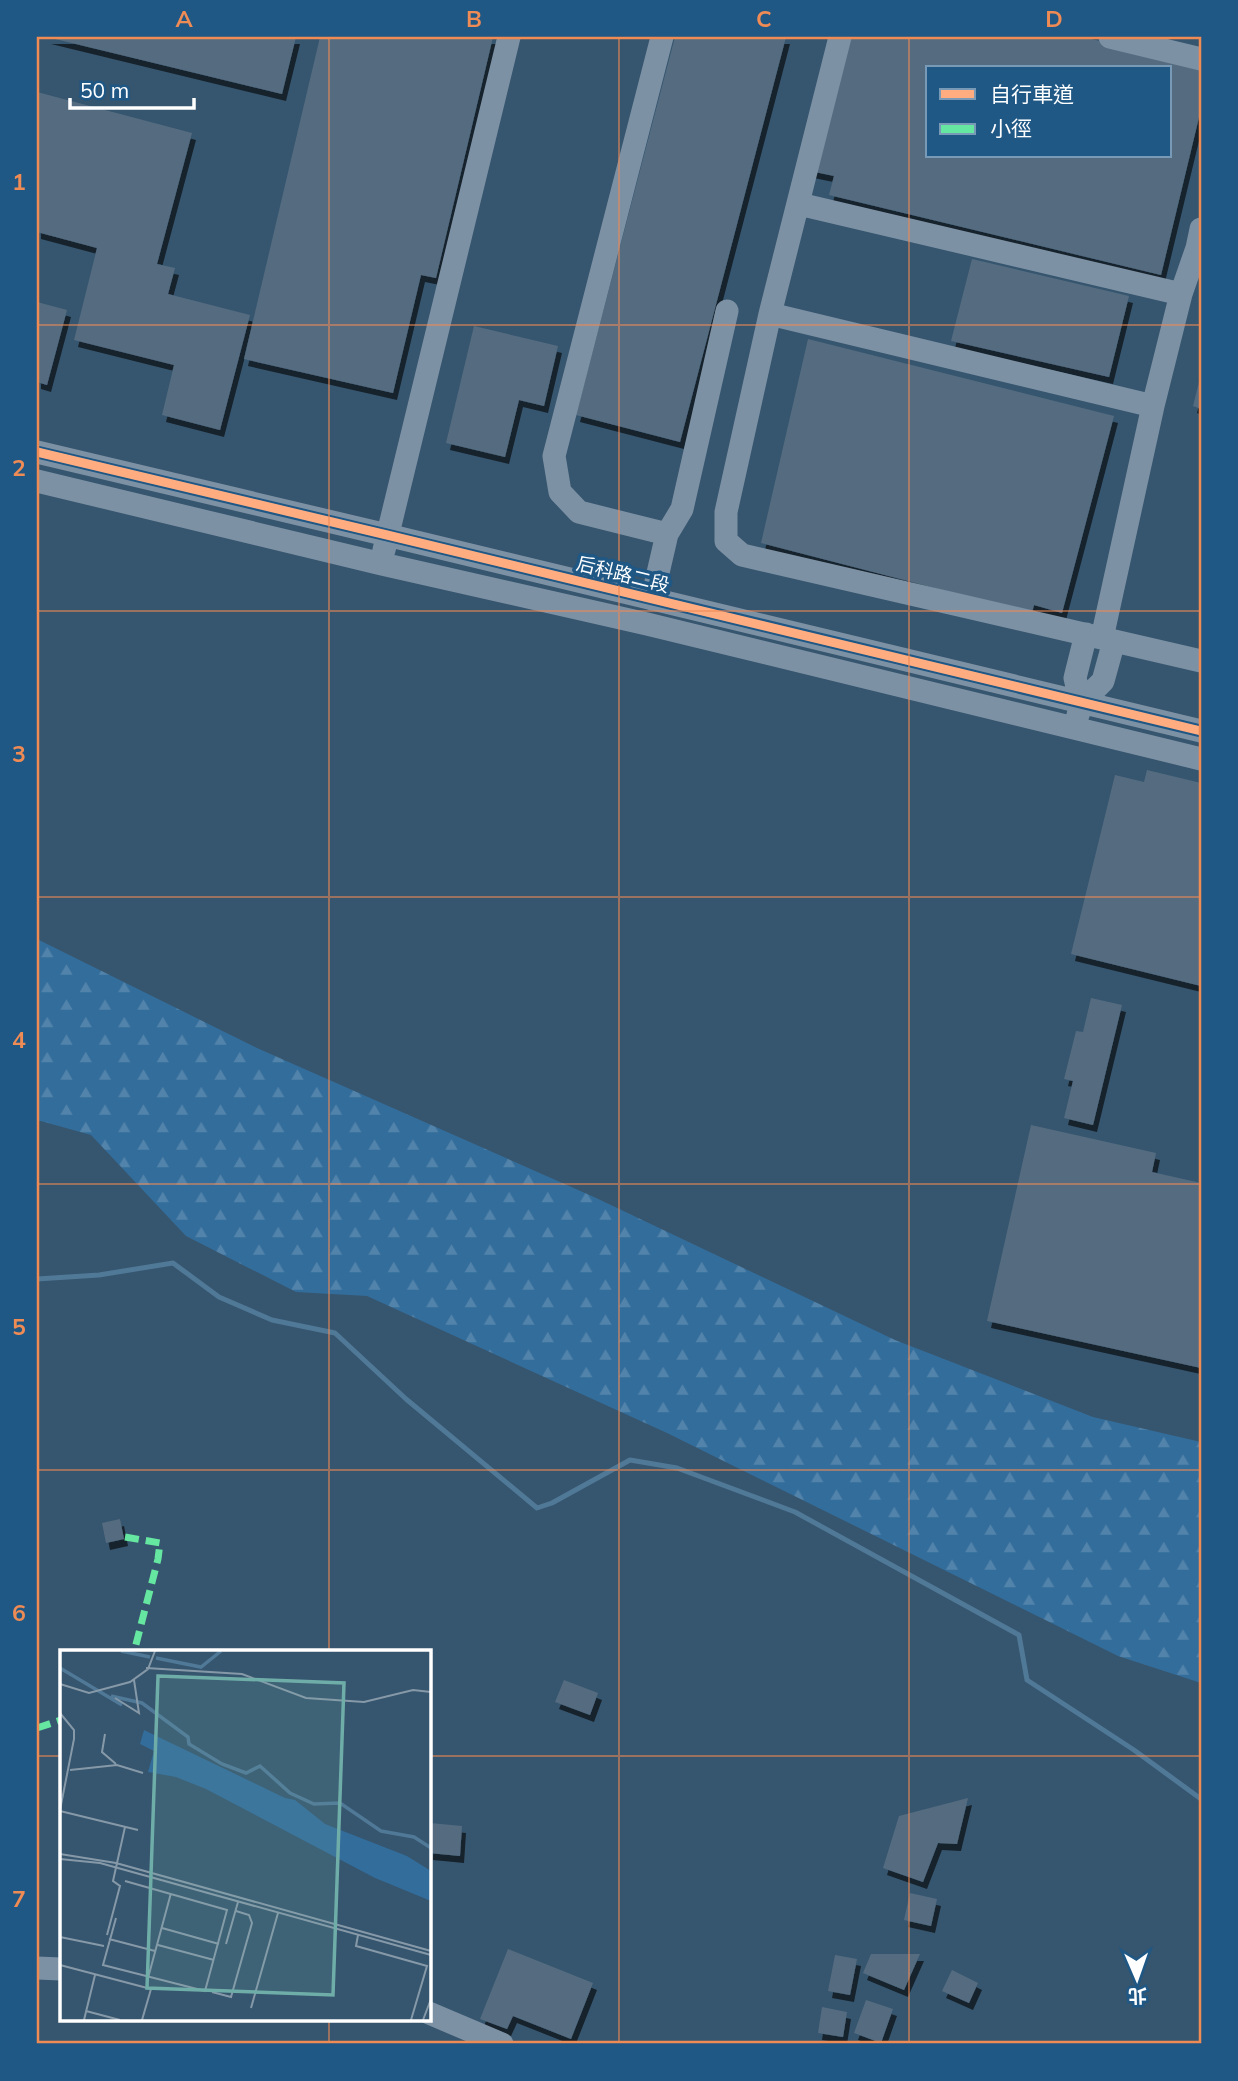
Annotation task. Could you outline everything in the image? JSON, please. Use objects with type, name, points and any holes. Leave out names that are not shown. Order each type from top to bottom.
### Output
[{"type":"street","points":[[382,564],[509,37]]},
{"type":"street","points":[[662,37],[554,456],[560,492],[579,512],[667,534]]},
{"type":"street","points":[[840,37],[770,314],[726,512],[726,541],[742,555],[1201,661]]},
{"type":"street","points":[[1110,37],[1201,59]]},
{"type":"street","points":[[799,204],[1181,294]]},
{"type":"street","points":[[1074,728],[1081,703],[1103,681],[1100,638],[1181,294],[1200,242]]},
{"type":"street","points":[[652,599],[667,534],[681,509],[727,311]]},
{"type":"street","points":[[770,314],[1153,406]]},
{"type":"street","name":"后科路二段","points":[[37,452],[1201,731]]},
{"type":"street","points":[[37,481],[647,624],[1201,759]]},
{"type":"street","points":[[37,1968],[60,1969]]},
{"type":"street","points":[[430,2013],[502,2044]]},
{"type":"green space","points":[[37,939],[257,1048],[594,1197],[895,1340],[1093,1417],[1201,1442],[1201,1683],[1118,1656],[667,1433],[367,1296],[296,1292],[186,1236],[91,1135],[37,1120]]},
{"type":"building","points":[[47,37],[296,37],[282,94]]},
{"type":"building","points":[[320,37],[493,37],[436,278],[421,275],[393,393],[244,359]]},
{"type":"building","points":[[675,37],[786,37],[680,442],[576,415]]},
{"type":"building","points":[[843,37],[1083,37],[1201,65],[1201,109],[1161,275],[829,195],[834,176],[810,171]]},
{"type":"building","points":[[37,92],[192,133],[157,264],[175,268],[168,294],[250,315],[220,430],[162,415],[174,365],[74,340],[97,248],[37,232]]},
{"type":"building","points":[[972,259],[1129,296],[1109,377],[951,341]]},
{"type":"building","points":[[37,302],[67,310],[47,385],[37,382]]},
{"type":"building","points":[[474,326],[558,346],[544,406],[519,400],[505,457],[446,443]]},
{"type":"building","points":[[808,339],[1114,416],[1062,613],[1034,605],[1032,613],[761,543]]},
{"type":"building","points":[[1201,378],[1201,409],[1193,406]]},
{"type":"building","points":[[1147,770],[1201,783],[1201,986],[1071,954],[1115,775],[1144,782]]},
{"type":"building","points":[[1091,998],[1122,1005],[1093,1125],[1064,1118],[1073,1081],[1064,1079],[1076,1031],[1083,1032]]},
{"type":"building","points":[[1031,1125],[1156,1153],[1152,1172],[1201,1183],[1201,1368],[987,1321]]},
{"type":"building","points":[[120,1519],[124,1539],[106,1543],[102,1523]]},
{"type":"building","points":[[564,1680],[598,1693],[590,1715],[555,1702]]},
{"type":"building","points":[[968,1798],[957,1844],[938,1843],[923,1882],[883,1868],[899,1816]]},
{"type":"building","points":[[430,1823],[462,1826],[460,1856],[430,1853]]},
{"type":"building","points":[[910,1893],[937,1899],[931,1926],[904,1920]]},
{"type":"building","points":[[508,1949],[593,1983],[571,2039],[513,2016],[507,2029],[480,2019]]},
{"type":"building","points":[[871,1954],[920,1954],[904,1990],[863,1973]]},
{"type":"building","points":[[835,1955],[857,1959],[850,1995],[828,1991]]},
{"type":"building","points":[[952,1970],[978,1983],[969,2003],[942,1991]]},
{"type":"building","points":[[866,2000],[893,2009],[881,2043],[854,2033]]},
{"type":"building","points":[[822,2007],[847,2012],[843,2037],[818,2033]]},
{"type":"waterway","points":[[37,1279],[99,1275],[173,1263],[219,1297],[272,1320],[335,1333],[406,1399],[537,1508],[552,1503],[630,1460],[677,1468],[795,1512],[1019,1635],[1027,1680],[1134,1750],[1201,1799]]},
{"type":"marked path","points":[[125,1537],[160,1543],[135,1650]]},
{"type":"marked path","points":[[37,1728],[60,1720]]},
{"type":"cycle path","points":[[37,452],[1201,731]]}]
